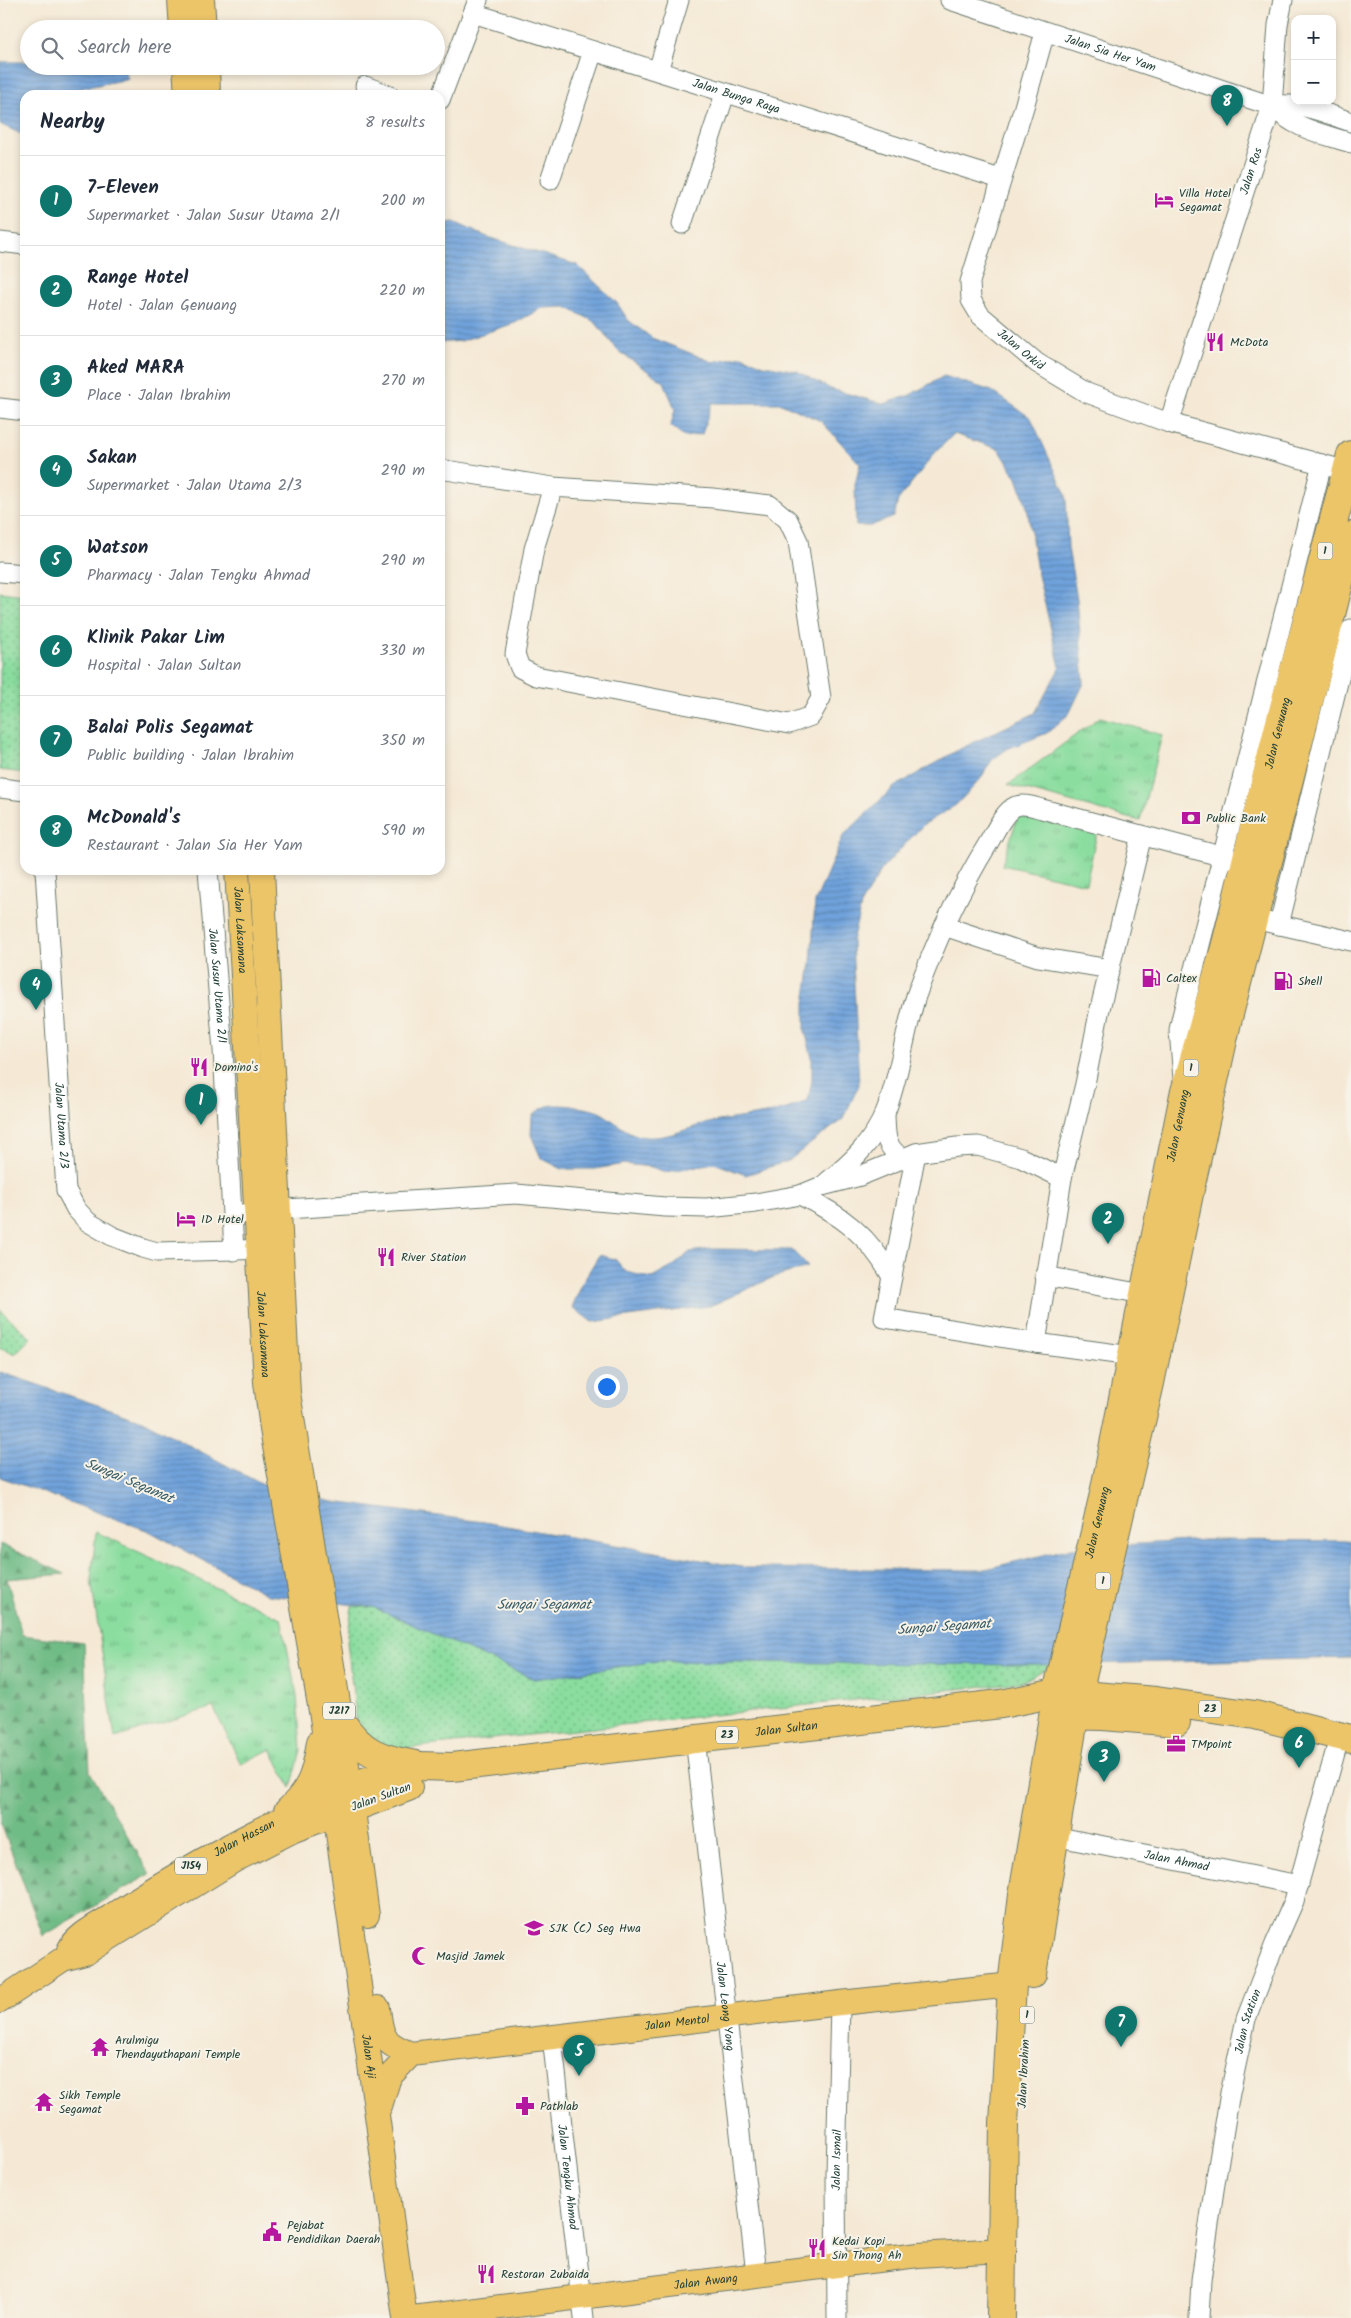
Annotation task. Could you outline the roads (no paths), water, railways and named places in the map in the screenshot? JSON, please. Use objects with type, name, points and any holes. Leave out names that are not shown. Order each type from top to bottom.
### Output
[{"type":"highway","name":"Jalan Genuang","points":[[1068,1693],[1114,1492],[1150,1383],[1190,1189],[1189,1130],[1184,1096],[1235,859],[1329,654],[1340,463]]},
{"type":"highway","name":"Jalan Genuang","points":[[1114,1492],[1131,1356],[1161,1202],[1267,922],[1329,654],[1351,536]]},
{"type":"highway","points":[[1161,1202],[1172,1190],[1190,1189]]},
{"type":"highway","name":"Jalan Sultan","points":[[343,1800],[420,1766],[452,1767],[1002,1704],[1068,1693],[1156,1701],[1255,1715],[1344,1744]]},
{"type":"highway","name":"Jalan Ibrahim","points":[[1018,2318],[1022,2093],[1026,2030],[1031,1975],[1054,1836],[1068,1693]]},
{"type":"highway","name":"Jalan Ibrahim","points":[[1001,2318],[1004,2123],[1012,1985],[1023,1895],[1068,1693]]},
{"type":"highway","points":[[332,1719],[360,1746],[375,1755],[393,1761],[420,1766]]},
{"type":"highway","name":"Jalan Sultan","points":[[343,1800],[425,1782],[452,1767]]},
{"type":"main road","points":[[180,0],[181,20]]},
{"type":"main road","points":[[202,0],[203,20]]},
{"type":"main road","points":[[186,75],[187,90]]},
{"type":"main road","points":[[207,75],[208,90]]},
{"type":"main road","name":"Jalan Laksamana","points":[[237,875],[256,1211],[271,1249],[288,1394],[282,1429],[332,1719],[343,1800]]},
{"type":"main road","name":"Jalan Laksamana","points":[[262,875],[280,1210],[271,1249]]},
{"type":"main road","points":[[274,1822],[302,1796],[309,1786],[332,1719]]},
{"type":"main road","name":"Jalan Hassan","points":[[63,1959],[76,1940],[213,1853],[274,1822],[343,1800]]},
{"type":"main road","name":"Jalan Hassan","points":[[0,2001],[63,1959],[85,1953],[233,1861],[294,1830],[343,1800]]},
{"type":"main road","name":"Jalan Aji","points":[[343,1800],[380,2028],[385,2040],[392,2047],[411,2054]]},
{"type":"main road","name":"Jalan Aji","points":[[343,1800],[378,2113],[405,2318]]},
{"type":"main road","name":"Jalan Mentol","points":[[411,2054],[552,2036],[1012,1985]]},
{"type":"main road","points":[[378,2113],[383,2091],[389,2077],[411,2054]]},
{"type":"main road","name":"Jalan Awang","points":[[412,2318],[582,2308],[756,2274],[918,2255],[1002,2250]]},
{"type":"street","points":[[658,71],[679,0]]},
{"type":"street","name":"Jalan Sia Her Yam","points":[[950,0],[1272,106],[1288,103],[1299,104],[1351,122]]},
{"type":"street","name":"Jalan Ros","points":[[1169,423],[1272,106],[1278,25],[1284,0]]},
{"type":"street","points":[[444,90],[476,7]]},
{"type":"street","name":"Jalan Bunga Raya","points":[[476,7],[593,51],[725,94],[831,124],[1000,179]]},
{"type":"street","name":"Jalan Orkid","points":[[1045,32],[970,282],[971,300],[980,316],[1038,363],[1087,393],[1169,423],[1340,463]]},
{"type":"street","points":[[550,180],[593,51]]},
{"type":"street","points":[[365,86],[376,90]]},
{"type":"street","points":[[682,224],[725,94]]},
{"type":"street","name":"Jalan Sia Her Yam","points":[[1272,106],[1284,119],[1296,126],[1351,143]]},
{"type":"street","points":[[0,242],[20,244]]},
{"type":"street","points":[[0,408],[20,410]]},
{"type":"street","points":[[822,1186],[862,1150],[885,1114],[894,1088],[903,1043],[916,996],[944,926],[970,875],[1006,814],[1016,806],[1042,809],[1235,859],[1340,463]]},
{"type":"street","points":[[445,470],[552,487],[713,498],[770,505],[788,520],[798,541],[821,698],[811,716],[789,724],[536,676],[520,668],[515,654],[534,549],[552,487]]},
{"type":"street","points":[[0,572],[20,574]]},
{"type":"street","points":[[1329,654],[1351,629]]},
{"type":"street","points":[[0,788],[20,790]]},
{"type":"street","points":[[1036,1343],[1045,1276],[1062,1178],[1142,835]]},
{"type":"street","name":"Jalan Utama 2/3","points":[[45,875],[66,1190],[76,1209],[88,1222],[112,1236],[157,1252],[271,1249]]},
{"type":"street","name":"Jalan Susur Utama 2/1","points":[[208,875],[223,1050],[234,1251]]},
{"type":"street","points":[[1267,922],[1351,941]]},
{"type":"street","points":[[944,926],[1038,957],[1110,970]]},
{"type":"street","points":[[885,1114],[886,1138],[891,1150],[909,1155]]},
{"type":"street","points":[[232,1216],[256,1211],[516,1194],[616,1204],[707,1208],[778,1201],[822,1186],[860,1176],[909,1155],[934,1149],[978,1146],[1022,1158],[1062,1178]]},
{"type":"street","points":[[909,1155],[892,1277],[884,1318],[1036,1343],[1131,1356]]},
{"type":"street","points":[[800,1195],[828,1209],[857,1230],[878,1253],[892,1277]]},
{"type":"street","points":[[1045,1276],[1143,1294]]},
{"type":"street","name":"Jalan Leong Yong","points":[[695,1738],[756,2274]]},
{"type":"street","name":"Jalan Station","points":[[1199,2318],[1200,2280],[1214,2190],[1230,2093],[1246,2019],[1274,1944],[1294,1901],[1344,1744]]},
{"type":"street","name":"Jalan Ahmad","points":[[1054,1836],[1299,1885]]},
{"type":"street","name":"Jalan Ismail","points":[[837,2318],[836,2175],[840,2003]]},
{"type":"street","name":"Jalan Tengku Ahmad","points":[[552,2036],[582,2308]]},
{"type":"water","points":[[0,62],[20,62],[20,75],[127,75],[128,79],[74,90],[20,90],[20,134],[0,124]]},
{"type":"water","points":[[454,222],[485,236],[577,265],[617,303],[628,320],[652,338],[713,362],[742,356],[764,365],[797,371],[831,389],[884,404],[910,395],[944,376],[992,391],[1031,418],[1066,495],[1068,548],[1077,599],[1084,683],[1069,714],[1047,733],[1007,749],[992,760],[979,781],[956,805],[923,825],[882,869],[862,902],[852,941],[859,1085],[843,1119],[788,1161],[746,1175],[714,1163],[666,1172],[651,1167],[624,1164],[595,1169],[562,1169],[541,1158],[531,1135],[532,1116],[541,1109],[553,1105],[585,1108],[603,1114],[633,1134],[655,1137],[713,1122],[761,1115],[785,1109],[808,1100],[812,1080],[812,1058],[805,1031],[805,1003],[811,963],[815,902],[843,836],[894,787],[958,750],[1035,713],[1060,667],[1037,571],[1027,507],[1017,478],[999,449],[954,434],[935,453],[898,500],[894,517],[870,526],[856,526],[855,485],[860,464],[821,421],[781,403],[712,403],[702,434],[685,437],[671,426],[675,409],[664,382],[618,351],[595,322],[566,307],[542,308],[515,323],[461,341],[445,343],[445,223]]},
{"type":"water","points":[[711,1249],[792,1250],[808,1267],[774,1277],[710,1306],[592,1322],[572,1307],[585,1278],[599,1255],[615,1259],[626,1272],[652,1278],[672,1267],[690,1252]]},
{"type":"water","name":"Sungai Segamat","points":[[0,1372],[142,1420],[265,1486],[333,1502],[484,1522],[747,1568],[981,1570],[1072,1548],[1204,1540],[1351,1541],[1351,1658],[1031,1665],[658,1661],[534,1679],[373,1607],[268,1595],[149,1531],[0,1477]]},
{"type":"place","name":"McDonald's","points":[[1227,126]]},
{"type":"place","name":"Villa Hotel Segamat","points":[[1164,200]]},
{"type":"place","name":"McDota","points":[[1215,342]]},
{"type":"place","name":"Public Bank","points":[[1191,818]]},
{"type":"place","name":"Caltex","points":[[1151,978]]},
{"type":"place","name":"Shell","points":[[1283,981]]},
{"type":"place","name":"Sakan","points":[[36,1010]]},
{"type":"place","name":"Domino's","points":[[199,1067]]},
{"type":"place","name":"7-Eleven","points":[[201,1125]]},
{"type":"place","name":"ID Hotel","points":[[186,1219]]},
{"type":"place","name":"Range Hotel","points":[[1108,1244]]},
{"type":"place","name":"River Station","points":[[386,1257]]},
{"type":"place","name":"TMpoint","points":[[1176,1744]]},
{"type":"place","name":"Klinik Pakar Lim","points":[[1299,1768]]},
{"type":"place","name":"Aked MARA","points":[[1104,1782]]},
{"type":"place","name":"SJK (C) Seg Hwa","points":[[534,1928]]},
{"type":"place","name":"Masjid Jamek","points":[[421,1956]]},
{"type":"place","name":"Arulmigu Thendayuthapani Temple","points":[[100,2047]]},
{"type":"place","name":"Balai Polis Segamat","points":[[1121,2047]]},
{"type":"place","name":"Watson","points":[[579,2076]]},
{"type":"place","name":"Sikh Temple Segamat","points":[[44,2102]]},
{"type":"place","name":"Pathlab","points":[[525,2106]]},
{"type":"place","name":"Pejabat Pendidikan Daerah","points":[[272,2232]]},
{"type":"place","name":"Kedai Kopi Sin Thong Ah","points":[[817,2248]]},
{"type":"place","name":"Restoran Zubaida","points":[[486,2274]]}]
